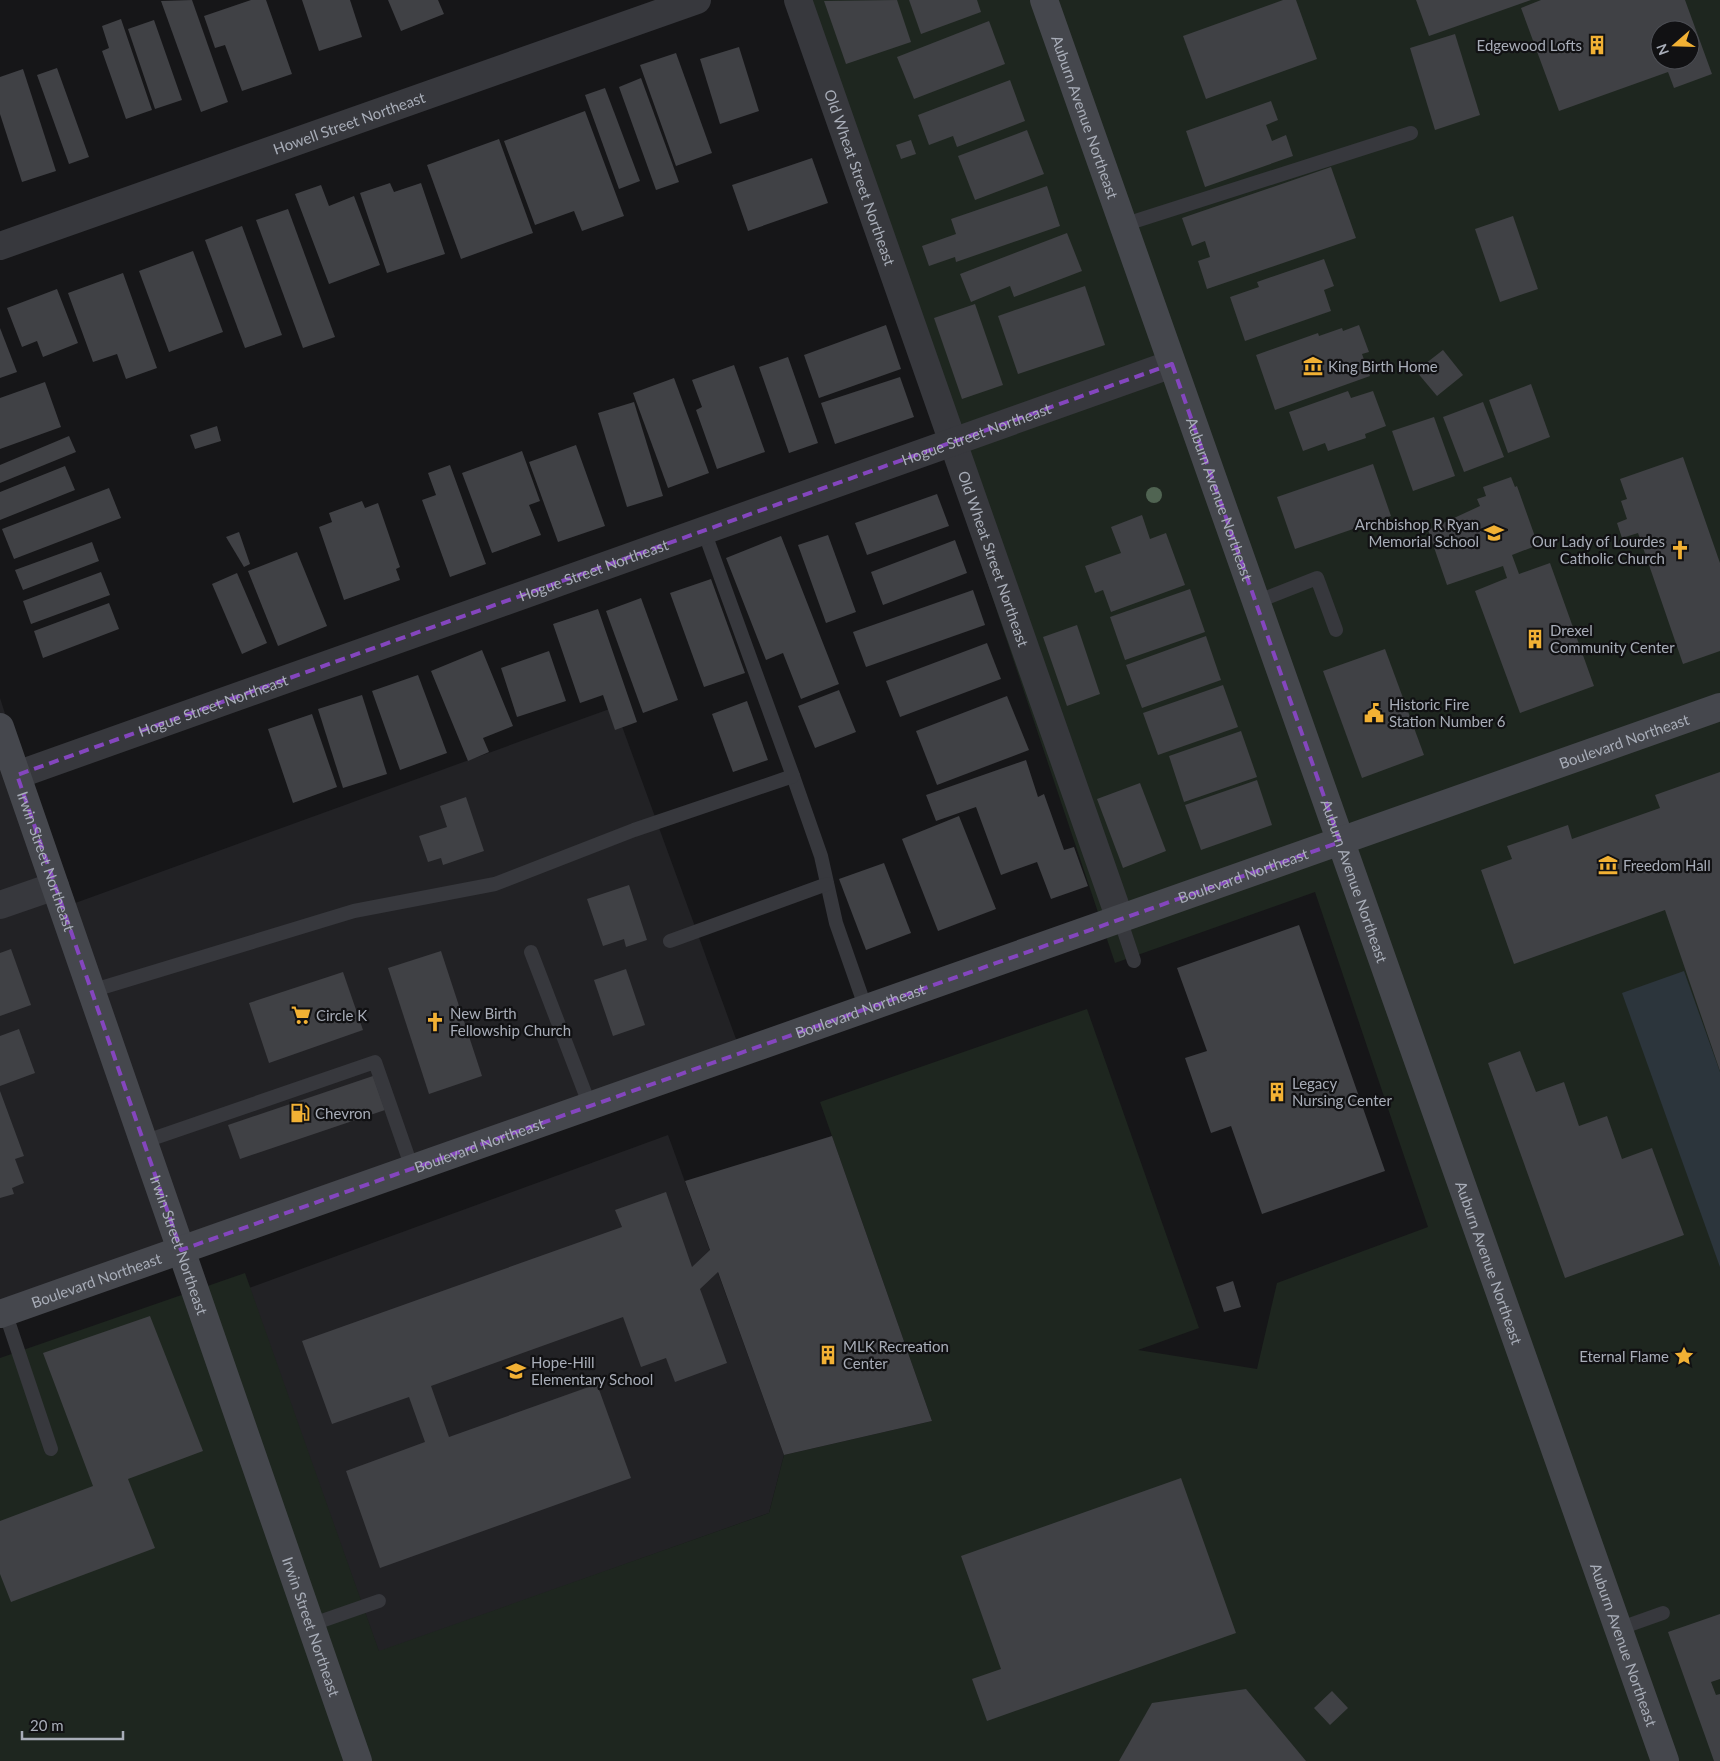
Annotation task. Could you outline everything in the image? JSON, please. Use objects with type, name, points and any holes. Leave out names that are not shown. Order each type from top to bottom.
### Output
[{"type":"street","name":"Howell Street Northeast","points":[[0,246],[697,0]]},
{"type":"street","name":"Old Wheat Street Northeast","points":[[798,0],[1120,919]]},
{"type":"street","name":"Auburn Avenue Northeast","points":[[1044,0],[1665,1761]]},
{"type":"street","name":"Hogue Street Northeast","points":[[17,775],[1172,364]]},
{"type":"street","name":"Boulevard Northeast","points":[[3,1313],[1720,707]]},
{"type":"street","name":"Irwin Street Northeast","points":[[0,727],[358,1761]]},
{"type":"street","points":[[0,905],[55,886]]},
{"type":"lane","points":[[1123,225],[1411,133]]},
{"type":"lane","points":[[704,531],[821,856],[836,923],[866,1009]]},
{"type":"lane","points":[[1256,602],[1317,578],[1336,630]]},
{"type":"lane","points":[[91,991],[354,911],[495,884],[634,830],[793,776]]},
{"type":"lane","points":[[670,941],[828,884]]},
{"type":"lane","points":[[1120,919],[1134,961]]},
{"type":"lane","points":[[531,952],[590,1106]]},
{"type":"lane","points":[[143,1142],[375,1062],[412,1168]]},
{"type":"lane","points":[[3,1313],[52,1448]]},
{"type":"lane","points":[[310,1625],[379,1601]]},
{"type":"lane","points":[[1618,1629],[1663,1613]]},
{"type":"highlighted area","points":[[1172,364],[1340,842],[181,1250],[17,775]]},
{"type":"shaded area","points":[[792,0],[1720,0],[1720,1761],[0,1761],[0,1358],[245,1273],[379,1651],[769,1513],[784,1455],[932,1421],[820,1102],[1087,1009],[1199,1328],[1138,1350],[1257,1369],[1277,1283],[1428,1227],[1315,892],[1115,963]]},
{"type":"shaded area","points":[[0,698],[67,906],[615,707],[740,1050],[0,1313]]},
{"type":"shaded area","points":[[1684,971],[1720,1072],[1720,1267],[1622,993]]},
{"type":"shaded area","name":"Hope-Hill Elementary School","points":[[668,1135],[784,1455],[769,1513],[379,1652],[249,1288]]},
{"type":"building","points":[[192,0],[228,102],[201,112],[161,1]]},
{"type":"building","points":[[251,0],[266,0],[292,74],[242,91],[225,45],[215,48],[204,16]]},
{"type":"building","points":[[302,0],[350,0],[362,37],[319,51]]},
{"type":"building","points":[[388,0],[438,0],[444,14],[401,31]]},
{"type":"building","points":[[897,0],[911,42],[846,64],[824,1]]},
{"type":"building","points":[[909,0],[977,0],[981,12],[921,34]]},
{"type":"building","points":[[1283,0],[1296,0],[1317,59],[1206,99],[1183,36]]},
{"type":"building","points":[[1416,0],[1531,0],[1429,36]]},
{"type":"building","name":"Edgewood Lofts","points":[[1541,0],[1685,0],[1692,20],[1650,20],[1650,70],[1700,70],[1700,41],[1712,74],[1674,88],[1668,72],[1559,111],[1521,8]]},
{"type":"building","points":[[121,19],[152,110],[126,119],[102,51],[109,48],[102,26]]},
{"type":"building","points":[[154,20],[182,100],[155,109],[128,29]]},
{"type":"building","points":[[989,21],[1005,64],[914,99],[897,57]]},
{"type":"building","points":[[1455,34],[1480,115],[1435,130],[1410,48]]},
{"type":"building","points":[[739,47],[759,111],[720,124],[700,59]]},
{"type":"building","points":[[676,53],[712,153],[676,166],[640,65]]},
{"type":"building","points":[[57,68],[89,157],[69,164],[37,75]]},
{"type":"building","points":[[23,69],[56,171],[22,182],[0,114],[0,77]]},
{"type":"building","points":[[641,78],[679,182],[656,190],[619,87]]},
{"type":"building","points":[[1010,80],[1025,121],[957,147],[953,136],[929,145],[918,115]]},
{"type":"building","points":[[605,88],[640,181],[619,189],[585,95]]},
{"type":"building","points":[[1271,101],[1278,120],[1266,125],[1272,141],[1286,135],[1293,156],[1205,187],[1186,131]]},
{"type":"building","points":[[585,111],[624,216],[582,231],[574,211],[535,225],[504,141]]},
{"type":"building","points":[[1027,130],[1044,174],[975,200],[958,156]]},
{"type":"building","points":[[499,139],[533,233],[461,259],[427,165]]},
{"type":"building","points":[[911,140],[916,154],[901,159],[896,145]]},
{"type":"building","points":[[812,158],[828,203],[748,231],[732,185]]},
{"type":"building","points":[[1331,167],[1356,238],[1207,289],[1198,261],[1210,257],[1205,241],[1192,246],[1182,218]]},
{"type":"building","points":[[390,183],[394,192],[421,183],[445,254],[387,273],[360,193]]},
{"type":"building","points":[[321,185],[329,206],[354,196],[380,265],[329,284],[295,194]]},
{"type":"building","points":[[1047,186],[1060,226],[956,262],[955,257],[929,266],[922,246],[956,234],[951,219]]},
{"type":"building","points":[[288,209],[335,337],[303,348],[256,220]]},
{"type":"building","points":[[1513,216],[1538,289],[1500,302],[1475,229]]},
{"type":"building","points":[[242,226],[282,335],[245,348],[205,240]]},
{"type":"building","points":[[1067,233],[1082,271],[1014,297],[1010,286],[971,302],[960,274]]},
{"type":"building","points":[[193,251],[223,332],[169,352],[139,271]]},
{"type":"building","points":[[1324,259],[1334,286],[1324,290],[1331,311],[1245,341],[1230,297],[1259,287],[1257,282]]},
{"type":"building","points":[[123,273],[157,368],[126,379],[117,354],[93,362],[68,293]]},
{"type":"building","points":[[1085,286],[1105,345],[1018,374],[998,316]]},
{"type":"building","points":[[57,289],[78,343],[43,357],[37,341],[22,347],[7,308]]},
{"type":"building","points":[[975,304],[1003,385],[962,399],[934,318]]},
{"type":"building","points":[[886,325],[901,369],[819,398],[804,355]]},
{"type":"building","name":"King Birth Home","points":[[1359,325],[1369,352],[1362,354],[1370,376],[1275,410],[1256,355],[1318,333],[1319,336],[1342,328],[1343,331]]},
{"type":"building","points":[[0,328],[17,372],[0,378]]},
{"type":"building","points":[[1443,350],[1463,375],[1437,396],[1416,371]]},
{"type":"building","points":[[788,357],[818,443],[789,453],[759,367]]},
{"type":"building","points":[[734,365],[765,452],[717,469],[696,410],[702,407],[692,380]]},
{"type":"building","points":[[900,377],[914,417],[835,444],[821,403]]},
{"type":"building","points":[[674,378],[709,473],[668,488],[633,393]]},
{"type":"building","points":[[45,382],[61,427],[0,449],[0,398]]},
{"type":"building","points":[[1531,384],[1550,437],[1508,453],[1489,400]]},
{"type":"building","points":[[1348,391],[1351,398],[1373,391],[1386,426],[1365,434],[1366,438],[1328,451],[1325,443],[1303,451],[1289,412]]},
{"type":"building","points":[[634,402],[663,496],[627,507],[598,413]]},
{"type":"building","points":[[1483,402],[1504,457],[1464,472],[1443,417]]},
{"type":"building","points":[[1434,417],[1455,476],[1413,491],[1392,431]]},
{"type":"building","points":[[217,426],[221,441],[195,449],[190,435]]},
{"type":"building","points":[[69,436],[76,452],[0,483],[0,465]]},
{"type":"building","points":[[576,445],[605,526],[558,542],[529,462]]},
{"type":"building","points":[[522,451],[540,501],[529,505],[541,535],[492,553],[462,473]]},
{"type":"building","name":"Our Lady of Lourdes Catholic Church","points":[[1683,457],[1720,563],[1720,651],[1683,664],[1638,533],[1622,538],[1617,523],[1627,519],[1621,501],[1627,499],[1620,479]]},
{"type":"building","points":[[1373,464],[1391,516],[1295,549],[1277,497]]},
{"type":"building","points":[[450,465],[486,564],[450,577],[422,500],[436,495],[428,473]]},
{"type":"building","points":[[65,466],[75,490],[0,520],[0,492]]},
{"type":"building","name":"Drexel Community Center","points":[[1511,477],[1515,487],[1517,486],[1538,545],[1512,555],[1519,574],[1550,563],[1594,686],[1520,713],[1475,591],[1507,578],[1503,566],[1447,585],[1428,530],[1480,506],[1477,499],[1486,496],[1483,487]]},
{"type":"building","points":[[109,488],[121,518],[14,559],[2,529]]},
{"type":"building","points":[[937,494],[949,526],[867,555],[855,523]]},
{"type":"building","points":[[362,501],[365,508],[378,503],[400,567],[396,569],[400,580],[344,600],[319,527],[332,522],[329,513]]},
{"type":"building","points":[[1142,515],[1150,539],[1166,533],[1185,585],[1111,612],[1103,590],[1095,593],[1085,566],[1121,553],[1111,527]]},
{"type":"building","points":[[239,532],[250,564],[244,567],[226,537]]},
{"type":"building","points":[[828,535],[856,612],[826,623],[798,545]]},
{"type":"building","points":[[781,536],[839,684],[801,699],[783,653],[766,660],[726,558]]},
{"type":"building","points":[[955,540],[967,573],[883,605],[871,572]]},
{"type":"building","points":[[92,542],[99,561],[23,590],[15,570]]},
{"type":"building","points":[[297,552],[327,626],[278,646],[248,571]]},
{"type":"building","points":[[101,572],[110,595],[31,624],[23,601]]},
{"type":"building","points":[[237,573],[267,643],[242,654],[212,584]]},
{"type":"building","points":[[711,579],[745,673],[704,687],[670,593]]},
{"type":"building","points":[[1190,589],[1205,632],[1125,660],[1110,617]]},
{"type":"building","points":[[973,590],[985,625],[866,667],[853,632]]},
{"type":"building","points":[[641,598],[678,700],[643,713],[606,611]]},
{"type":"building","points":[[109,603],[119,629],[43,658],[34,631]]},
{"type":"building","points":[[598,609],[637,722],[615,730],[603,695],[580,703],[553,624]]},
{"type":"building","points":[[1077,625],[1100,694],[1067,706],[1043,637]]},
{"type":"building","points":[[1206,636],[1221,680],[1142,708],[1126,665]]},
{"type":"building","points":[[987,643],[1001,679],[900,717],[886,681]]},
{"type":"building","name":"Historic Fire Station Number 6","points":[[1385,649],[1424,755],[1362,778],[1323,671]]},
{"type":"building","points":[[482,650],[513,726],[483,738],[489,752],[468,761],[431,671]]},
{"type":"building","points":[[549,651],[566,701],[517,717],[501,668]]},
{"type":"building","points":[[418,675],[447,753],[400,770],[372,691]]},
{"type":"building","points":[[1223,685],[1238,727],[1158,755],[1143,713]]},
{"type":"building","points":[[839,690],[856,732],[815,748],[798,706]]},
{"type":"building","points":[[362,695],[387,774],[343,788],[318,709]]},
{"type":"building","points":[[1007,696],[1029,750],[937,785],[916,731]]},
{"type":"building","points":[[747,701],[768,760],[733,772],[712,714]]},
{"type":"building","points":[[312,714],[337,787],[293,803],[268,729]]},
{"type":"building","points":[[1241,731],[1257,777],[1184,802],[1169,756]]},
{"type":"building","points":[[1026,760],[1038,797],[1044,794],[1064,850],[1074,847],[1088,886],[1051,899],[1037,862],[1001,875],[976,807],[936,821],[926,795]]},
{"type":"building","name":"Freedom Hall","points":[[1720,772],[1720,1071],[1665,910],[1514,964],[1481,870],[1512,859],[1507,846],[1568,825],[1572,839],[1660,808],[1655,795]]},
{"type":"building","points":[[1257,780],[1272,825],[1201,850],[1185,805]]},
{"type":"building","points":[[1140,783],[1166,851],[1123,868],[1097,799]]},
{"type":"building","points":[[466,797],[484,851],[443,865],[441,858],[428,862],[419,836],[447,827],[440,806]]},
{"type":"building","points":[[959,816],[996,909],[938,931],[902,839]]},
{"type":"building","points":[[884,863],[911,933],[866,950],[839,879]]},
{"type":"building","points":[[629,885],[647,940],[626,947],[624,939],[603,946],[587,899]]},
{"type":"building","name":"Legacy Nursing Center","points":[[1299,925],[1385,1171],[1262,1214],[1231,1126],[1211,1133],[1185,1058],[1207,1051],[1177,968]]},
{"type":"building","points":[[11,949],[31,1005],[0,1016],[0,953]]},
{"type":"building","name":"New Birth Fellowship Church","points":[[441,951],[482,1076],[429,1094],[388,968]]},
{"type":"building","points":[[626,969],[645,1025],[613,1036],[594,980]]},
{"type":"building","points":[[343,972],[363,1030],[269,1063],[249,1003]]},
{"type":"building","points":[[19,1029],[35,1073],[0,1086],[0,1036]]},
{"type":"building","points":[[1520,1051],[1536,1092],[1564,1082],[1579,1126],[1607,1116],[1622,1159],[1652,1148],[1684,1235],[1565,1278],[1488,1063]]},
{"type":"building","points":[[373,1076],[385,1110],[240,1159],[228,1125]]},
{"type":"building","points":[[0,1091],[24,1156],[15,1159],[24,1183],[12,1188],[14,1194],[0,1198]]},
{"type":"building","points":[[832,1136],[932,1421],[784,1455],[718,1272],[700,1289],[727,1363],[675,1382],[666,1358],[641,1367],[623,1317],[431,1386],[449,1437],[597,1384],[631,1478],[380,1568],[346,1471],[425,1442],[409,1397],[332,1424],[302,1341],[622,1227],[615,1210],[666,1192],[692,1267],[710,1250],[685,1181]]},
{"type":"building","points":[[1233,1281],[1241,1307],[1224,1312],[1216,1287]]},
{"type":"building","points":[[150,1316],[203,1451],[128,1479],[155,1548],[11,1602],[0,1574],[0,1521],[93,1486],[43,1353]]},
{"type":"building","points":[[1181,1478],[1236,1633],[987,1721],[972,1679],[1001,1669],[961,1556]]},
{"type":"building","points":[[1720,1614],[1720,1679],[1711,1682],[1716,1695],[1720,1694],[1720,1761],[1714,1761],[1668,1632]]},
{"type":"building","points":[[1246,1689],[1306,1761],[1119,1761],[1152,1703]]},
{"type":"building","points":[[1332,1691],[1348,1708],[1330,1725],[1314,1708]]},
{"type":"place","name":"Edgewood Lofts","points":[[1597,45]]},
{"type":"place","name":"King Birth Home","points":[[1313,366]]},
{"type":"place","name":"Archbishop R Ryan Memorial School","points":[[1494,533]]},
{"type":"place","name":"Our Lady of Lourdes Catholic Church","points":[[1680,550]]},
{"type":"place","name":"Drexel Community Center","points":[[1535,639]]},
{"type":"place","name":"Historic Fire Station Number 6","points":[[1374,713]]},
{"type":"place","name":"Freedom Hall","points":[[1608,865]]},
{"type":"place","name":"Circle K","points":[[301,1015]]},
{"type":"place","name":"New Birth Fellowship Church","points":[[435,1022]]},
{"type":"place","name":"Legacy Nursing Center","points":[[1277,1092]]},
{"type":"place","name":"Chevron","points":[[300,1113]]},
{"type":"place","name":"MLK Recreation Center","points":[[828,1355]]},
{"type":"place","name":"Eternal Flame","points":[[1684,1356]]},
{"type":"place","name":"Hope-Hill Elementary School","points":[[516,1371]]}]
